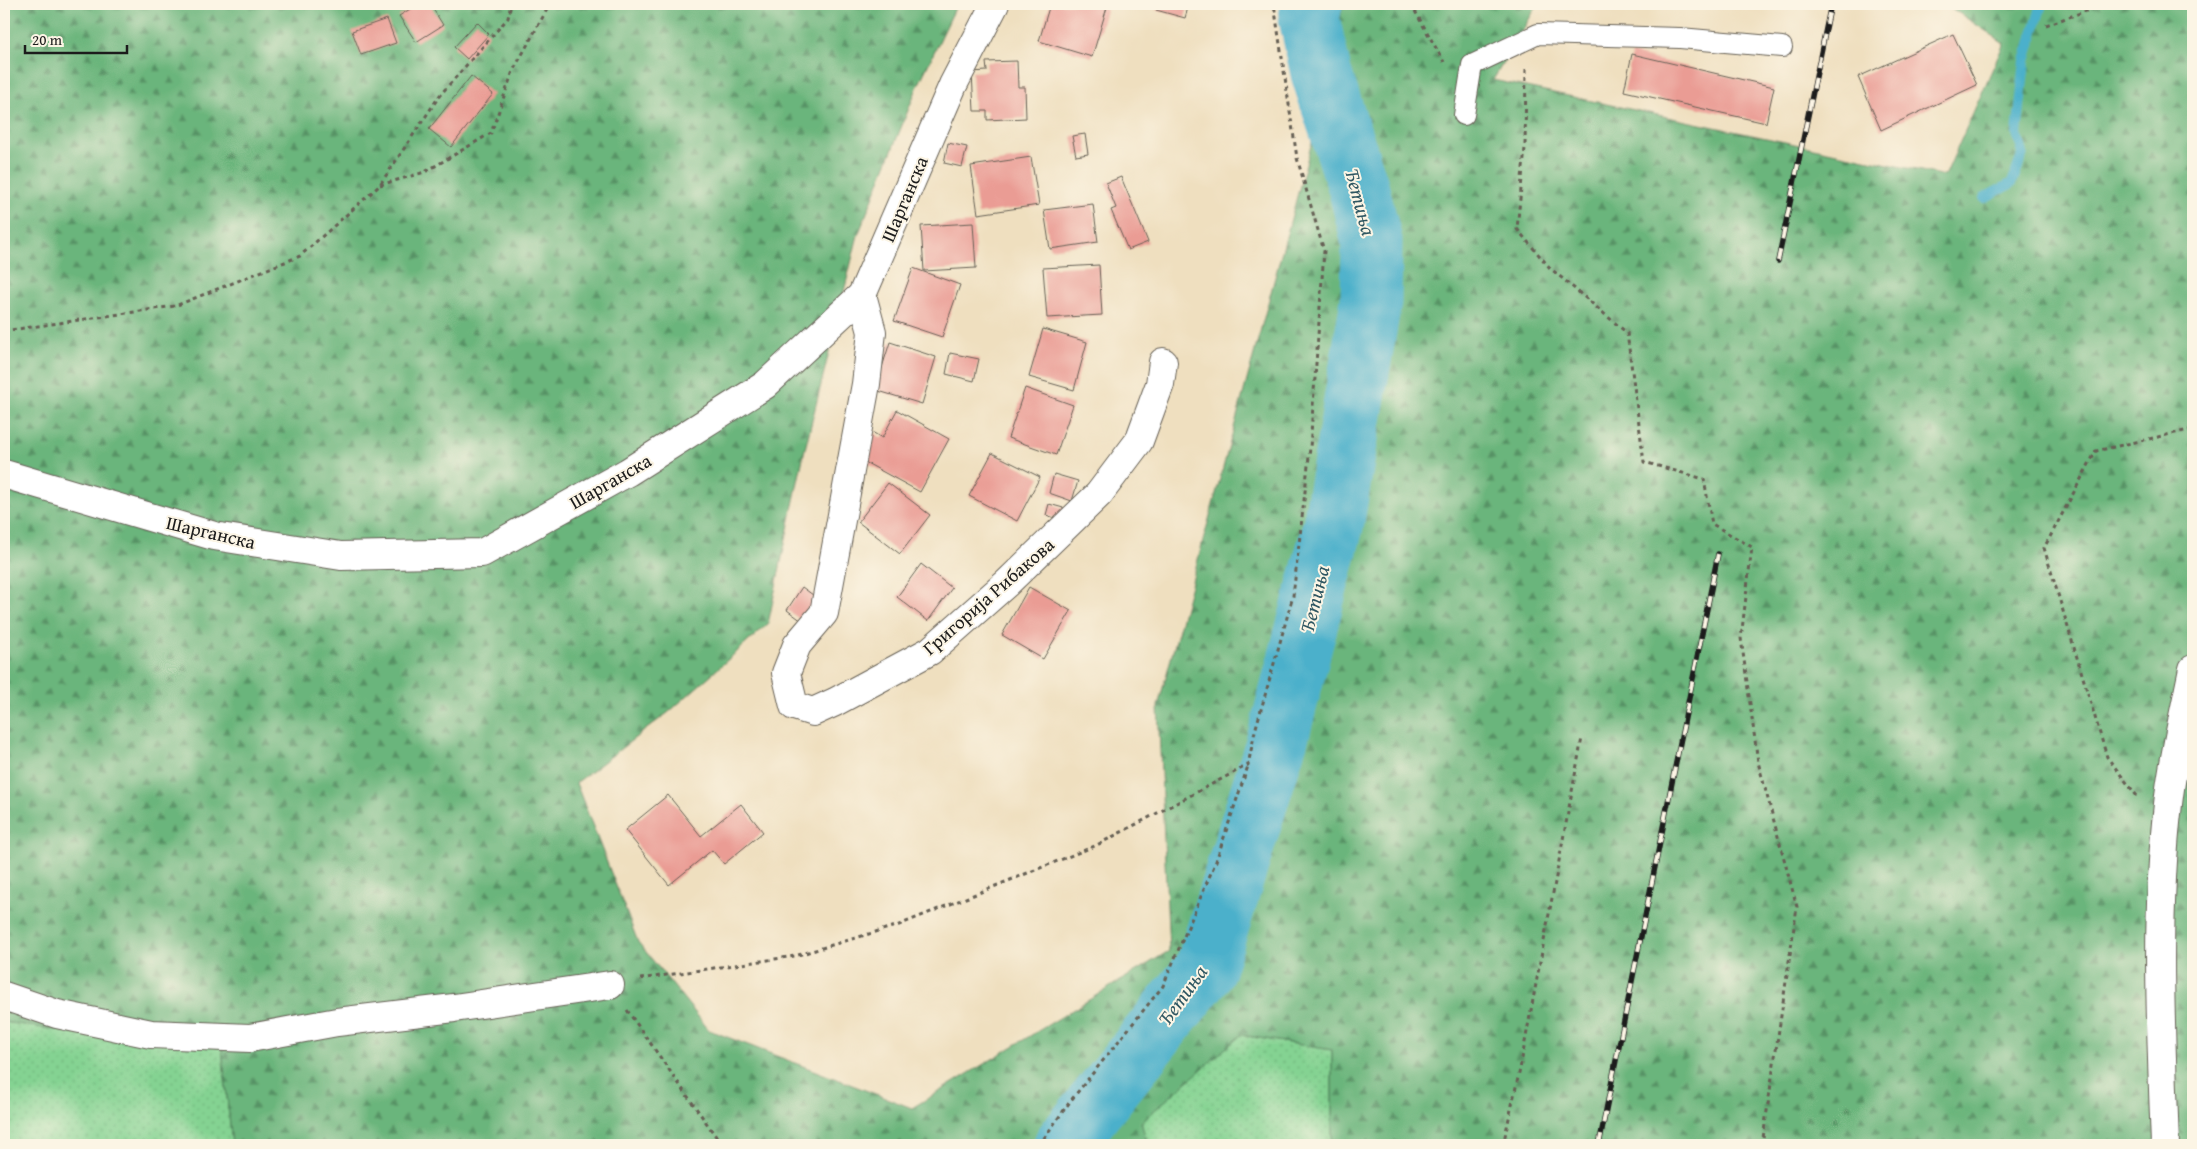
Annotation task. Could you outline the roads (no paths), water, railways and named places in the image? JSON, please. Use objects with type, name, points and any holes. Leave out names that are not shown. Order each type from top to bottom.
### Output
[{"type":"street","name":"Шарганска","points":[[4,474],[224,538],[340,556],[482,552],[628,472],[765,385],[862,295],[953,85],[995,4]]},
{"type":"street","name":"Григорија Рибакова","points":[[862,295],[872,332],[866,384],[824,613],[797,645],[786,673],[794,706],[813,712],[930,651],[1006,583],[1099,494],[1139,441],[1160,384],[1163,362]]},
{"type":"street","points":[[2165,1145],[2162,1065],[2162,895],[2170,794],[2193,669]]},
{"type":"street","points":[[4,996],[57,1014],[150,1034],[250,1038],[337,1022],[610,985]]},
{"type":"lane","points":[[1464,115],[1472,65],[1538,34],[1680,38],[1782,47]]},
{"type":"waterway","name":"Ђетиња","points":[[1064,1145],[1205,969],[1278,737],[1333,526],[1371,301],[1372,242],[1358,186],[1321,73],[1309,18],[1312,4]]},
{"type":"waterway","points":[[1984,198],[2012,183],[2023,153],[2017,134],[2025,61],[2042,4]]},
{"type":"railway","points":[[1778,261],[1831,4]]},
{"type":"railway","points":[[1599,1145],[1718,554]]}]
